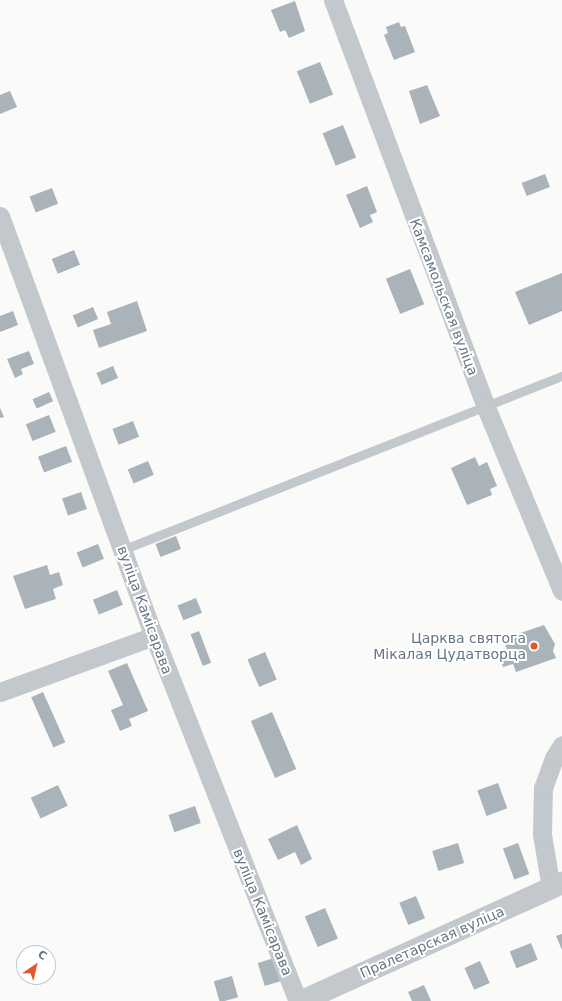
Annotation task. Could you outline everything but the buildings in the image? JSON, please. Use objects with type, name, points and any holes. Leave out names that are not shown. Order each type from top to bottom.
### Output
[{"type":"street","name":"Камсамольская вуліца","points":[[333,0],[485,405],[562,591]]},
{"type":"street","name":"вуліца Камісарава","points":[[0,216],[154,636],[298,1001]]},
{"type":"street","points":[[0,692],[154,636]]},
{"type":"street","points":[[557,885],[542,834],[543,788],[554,758],[562,745]]},
{"type":"street","name":"Пралетарская вуліца","points":[[302,1001],[557,885]]},
{"type":"lane","points":[[122,550],[485,405],[562,376]]},
{"type":"place","name":"Царква святога Мікалая Цудатворца","points":[[534,646]]}]
